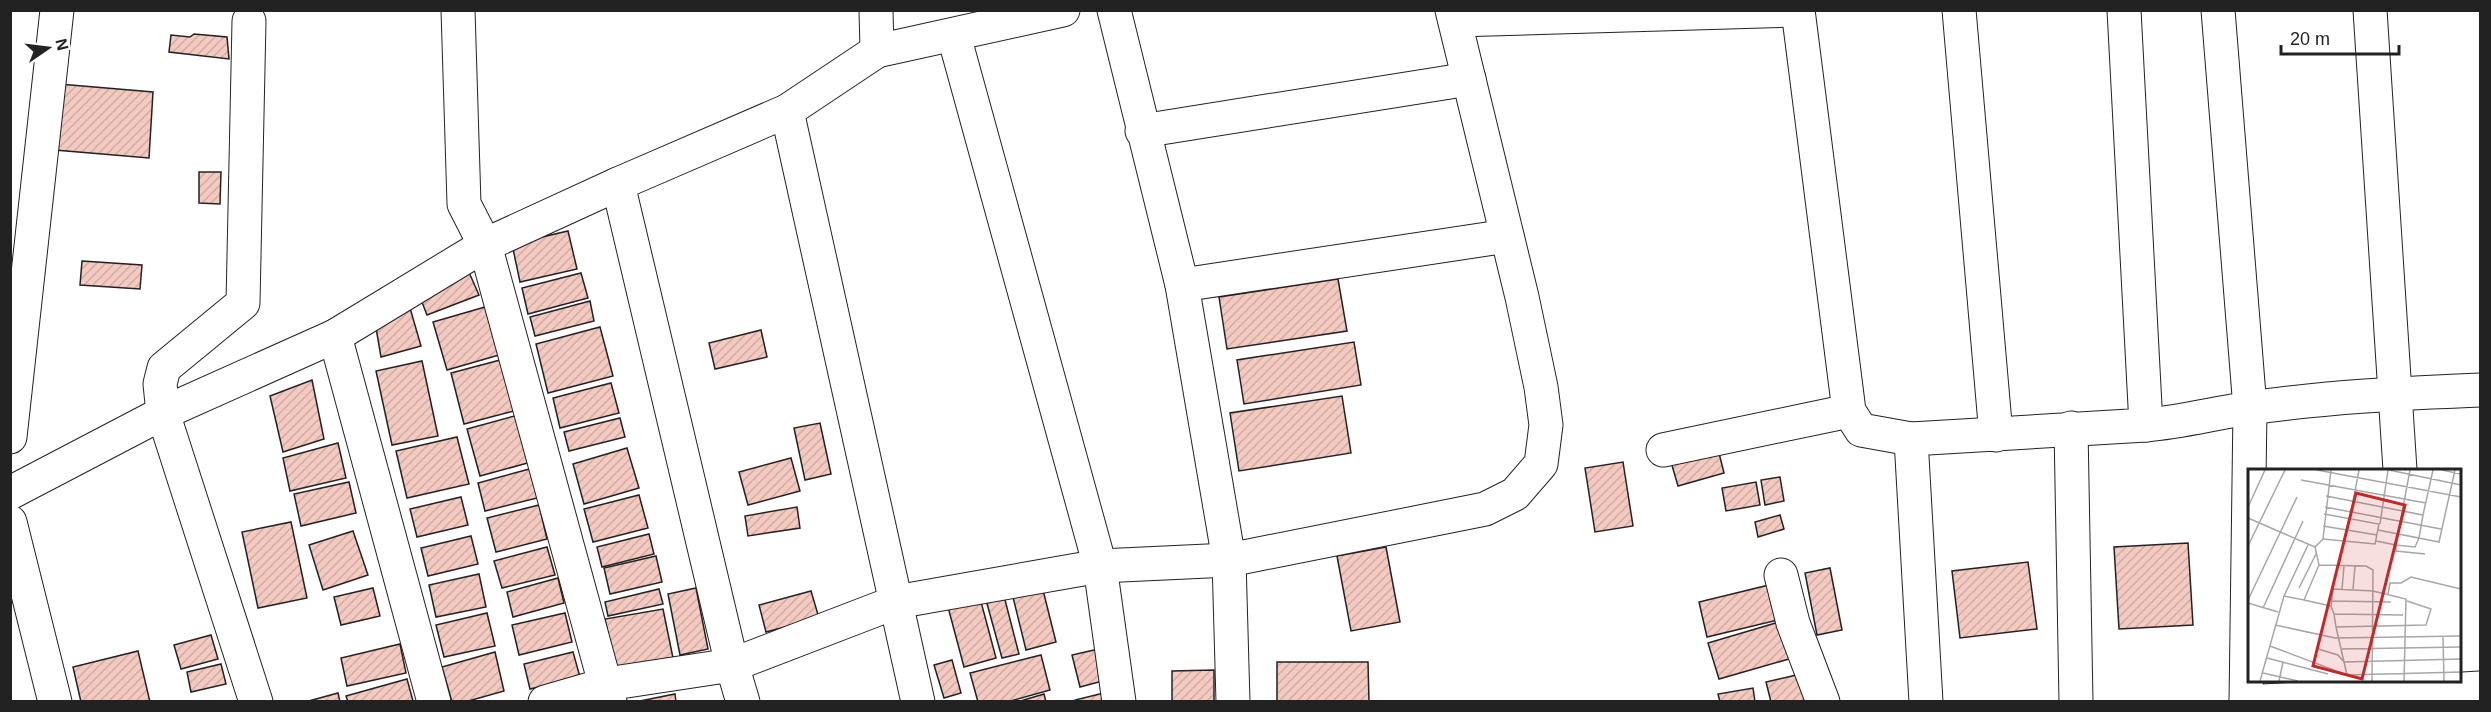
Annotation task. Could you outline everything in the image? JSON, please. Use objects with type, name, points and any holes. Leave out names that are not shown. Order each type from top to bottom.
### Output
[{"type":"street","points":[[10,437],[21,234],[57,10]]},
{"type":"street","points":[[458,10],[464,204],[485,245],[609,693]]},
{"type":"street","points":[[876,10],[877,51]]},
{"type":"street","points":[[10,493],[164,413],[335,336],[485,245],[618,184],[787,111],[877,51],[954,36],[1063,10]]},
{"type":"street","points":[[1114,10],[1182,285],[1229,560],[1233,702]]},
{"type":"street","points":[[545,702],[609,693],[732,665],[896,602],[1100,566],[1229,560],[1485,508],[1515,494],[1541,464],[1546,425],[1541,387],[1454,15],[1796,10],[1849,411],[1861,430],[1911,439],[1996,435],[2181,422],[2250,408],[2394,394],[2481,390]]},
{"type":"street","points":[[1959,10],[1996,435]]},
{"type":"street","points":[[2124,10],[2145,424]]},
{"type":"street","points":[[2218,10],[2250,408],[2249,469]]},
{"type":"street","points":[[2370,10],[2400,469]]},
{"type":"street","points":[[249,21],[243,303],[164,368],[160,384],[164,413],[256,702]]},
{"type":"street","points":[[954,36],[1100,566],[1119,702]]},
{"type":"street","points":[[1142,130],[1469,79]]},
{"type":"street","points":[[787,111],[918,702]]},
{"type":"street","points":[[618,184],[732,665],[743,702]]},
{"type":"street","points":[[1182,285],[1507,236]]},
{"type":"street","points":[[335,336],[434,702]]},
{"type":"street","points":[[1664,450],[1849,411]]},
{"type":"street","points":[[2071,428],[2076,702]]},
{"type":"street","points":[[1911,439],[1926,702]]},
{"type":"street","points":[[10,522],[55,702]]},
{"type":"street","points":[[2248,555],[2246,702],[2481,688]]},
{"type":"street","points":[[1781,575],[1793,623],[1823,702]]},
{"type":"building","points":[[194,34],[227,37],[229,59],[169,52],[171,35],[190,37]]},
{"type":"building","points":[[59,84],[153,92],[149,158],[55,150]]},
{"type":"building","points":[[199,172],[221,172],[220,204],[199,203]]},
{"type":"building","points":[[568,231],[577,269],[520,282],[512,244]]},
{"type":"building","points":[[82,261],[142,265],[140,289],[80,285]]},
{"type":"building","points":[[468,270],[479,295],[427,315],[418,292]]},
{"type":"building","points":[[581,273],[588,298],[528,314],[522,288]]},
{"type":"building","points":[[1338,279],[1347,331],[1227,349],[1219,297]]},
{"type":"building","points":[[408,301],[421,346],[381,357],[375,322]]},
{"type":"building","points":[[590,301],[594,321],[535,336],[530,317]]},
{"type":"building","points":[[485,307],[499,355],[447,370],[433,322]]},
{"type":"building","points":[[600,327],[613,376],[548,393],[536,344]]},
{"type":"building","points":[[761,330],[767,357],[715,369],[709,343]]},
{"type":"building","points":[[1354,342],[1361,385],[1244,404],[1237,360]]},
{"type":"building","points":[[504,359],[518,410],[464,424],[451,373]]},
{"type":"building","points":[[422,361],[438,436],[392,445],[376,371]]},
{"type":"building","points":[[312,380],[324,439],[283,452],[270,396]]},
{"type":"building","points":[[611,383],[619,413],[560,428],[553,398]]},
{"type":"building","points":[[1342,396],[1351,453],[1239,471],[1230,413]]},
{"type":"building","points":[[522,414],[535,461],[480,476],[467,429]]},
{"type":"building","points":[[620,418],[625,437],[569,451],[564,432]]},
{"type":"building","points":[[820,423],[831,474],[805,480],[794,428]]},
{"type":"building","points":[[457,437],[469,484],[407,498],[396,451]]},
{"type":"building","points":[[338,443],[346,478],[290,491],[283,458]]},
{"type":"building","points":[[627,448],[639,488],[584,504],[573,464]]},
{"type":"building","points":[[1718,449],[1724,473],[1678,486],[1671,462]]},
{"type":"building","points":[[791,458],[800,491],[748,505],[739,472]]},
{"type":"building","points":[[1623,462],[1633,526],[1595,532],[1585,468]]},
{"type":"building","points":[[533,468],[541,497],[485,511],[478,483]]},
{"type":"building","points":[[1780,477],[1784,501],[1765,505],[1761,480]]},
{"type":"building","points":[[349,482],[356,513],[301,526],[294,494]]},
{"type":"building","points":[[1756,482],[1760,505],[1726,511],[1722,488]]},
{"type":"building","points":[[639,495],[648,528],[593,542],[584,509]]},
{"type":"building","points":[[461,497],[468,525],[417,537],[410,509]]},
{"type":"building","points":[[539,505],[547,539],[496,552],[487,518]]},
{"type":"building","points":[[797,507],[800,528],[748,536],[745,516]]},
{"type":"building","points":[[1780,515],[1784,529],[1758,537],[1755,522]]},
{"type":"building","points":[[291,522],[307,598],[258,608],[242,532]]},
{"type":"building","points":[[353,531],[368,575],[323,590],[309,545]]},
{"type":"building","points":[[649,534],[654,554],[602,567],[597,547]]},
{"type":"building","points":[[471,536],[478,564],[428,576],[421,548]]},
{"type":"building","points":[[2188,543],[2193,625],[2119,629],[2114,547]]},
{"type":"building","points":[[547,547],[555,575],[502,588],[494,561]]},
{"type":"building","points":[[1386,547],[1400,622],[1351,631],[1337,556]]},
{"type":"building","points":[[656,556],[662,582],[610,594],[604,568]]},
{"type":"building","points":[[2028,562],[2037,629],[1960,638],[1952,571]]},
{"type":"building","points":[[1830,568],[1842,630],[1817,635],[1805,573]]},
{"type":"building","points":[[479,574],[486,607],[436,617],[429,585]]},
{"type":"building","points":[[558,578],[564,603],[513,617],[507,592]]},
{"type":"building","points":[[1041,582],[1056,642],[1026,650],[1011,589]]},
{"type":"building","points":[[1769,585],[1778,620],[1707,637],[1699,602]]},
{"type":"building","points":[[373,588],[380,616],[341,625],[334,597]]},
{"type":"building","points":[[696,588],[708,649],[680,655],[668,594]]},
{"type":"building","points":[[659,589],[663,604],[608,616],[605,602]]},
{"type":"building","points":[[811,591],[819,618],[766,632],[759,605]]},
{"type":"building","points":[[1004,596],[1019,654],[1002,658],[986,600]]},
{"type":"building","points":[[980,598],[996,658],[964,667],[948,607]]},
{"type":"building","points":[[663,609],[673,658],[615,669],[605,619]]},
{"type":"building","points":[[487,613],[495,646],[444,657],[436,625]]},
{"type":"building","points":[[565,613],[572,642],[519,655],[512,625]]},
{"type":"building","points":[[1779,622],[1789,659],[1719,679],[1708,643]]},
{"type":"building","points":[[211,635],[218,659],[181,669],[174,645]]},
{"type":"building","points":[[400,644],[406,673],[347,686],[341,658]]},
{"type":"building","points":[[1103,648],[1110,679],[1080,687],[1072,655]]},
{"type":"building","points":[[138,651],[150,702],[81,702],[73,667]]},
{"type":"building","points":[[495,652],[504,691],[465,702],[452,702],[442,667]]},
{"type":"building","points":[[573,652],[580,677],[530,689],[524,664]]},
{"type":"building","points":[[1041,655],[1050,690],[1007,702],[978,702],[970,673]]},
{"type":"building","points":[[952,660],[961,693],[944,698],[934,665]]},
{"type":"building","points":[[1277,662],[1368,662],[1369,702],[1277,702]]},
{"type":"building","points":[[221,664],[226,684],[191,692],[187,672]]},
{"type":"building","points":[[1214,670],[1214,702],[1172,702],[1172,671]]},
{"type":"building","points":[[1801,674],[1808,702],[1771,702],[1766,682]]},
{"type":"building","points":[[407,679],[413,701],[348,702],[346,696]]},
{"type":"building","points":[[1753,688],[1755,702],[1720,702],[1718,694]]},
{"type":"building","points":[[1108,692],[1110,702],[1075,702],[1075,700]]},
{"type":"building","points":[[338,693],[340,702],[305,702]]},
{"type":"building","points":[[675,694],[676,702],[635,702]]},
{"type":"building","points":[[1044,694],[1046,702],[1017,702]]}]
